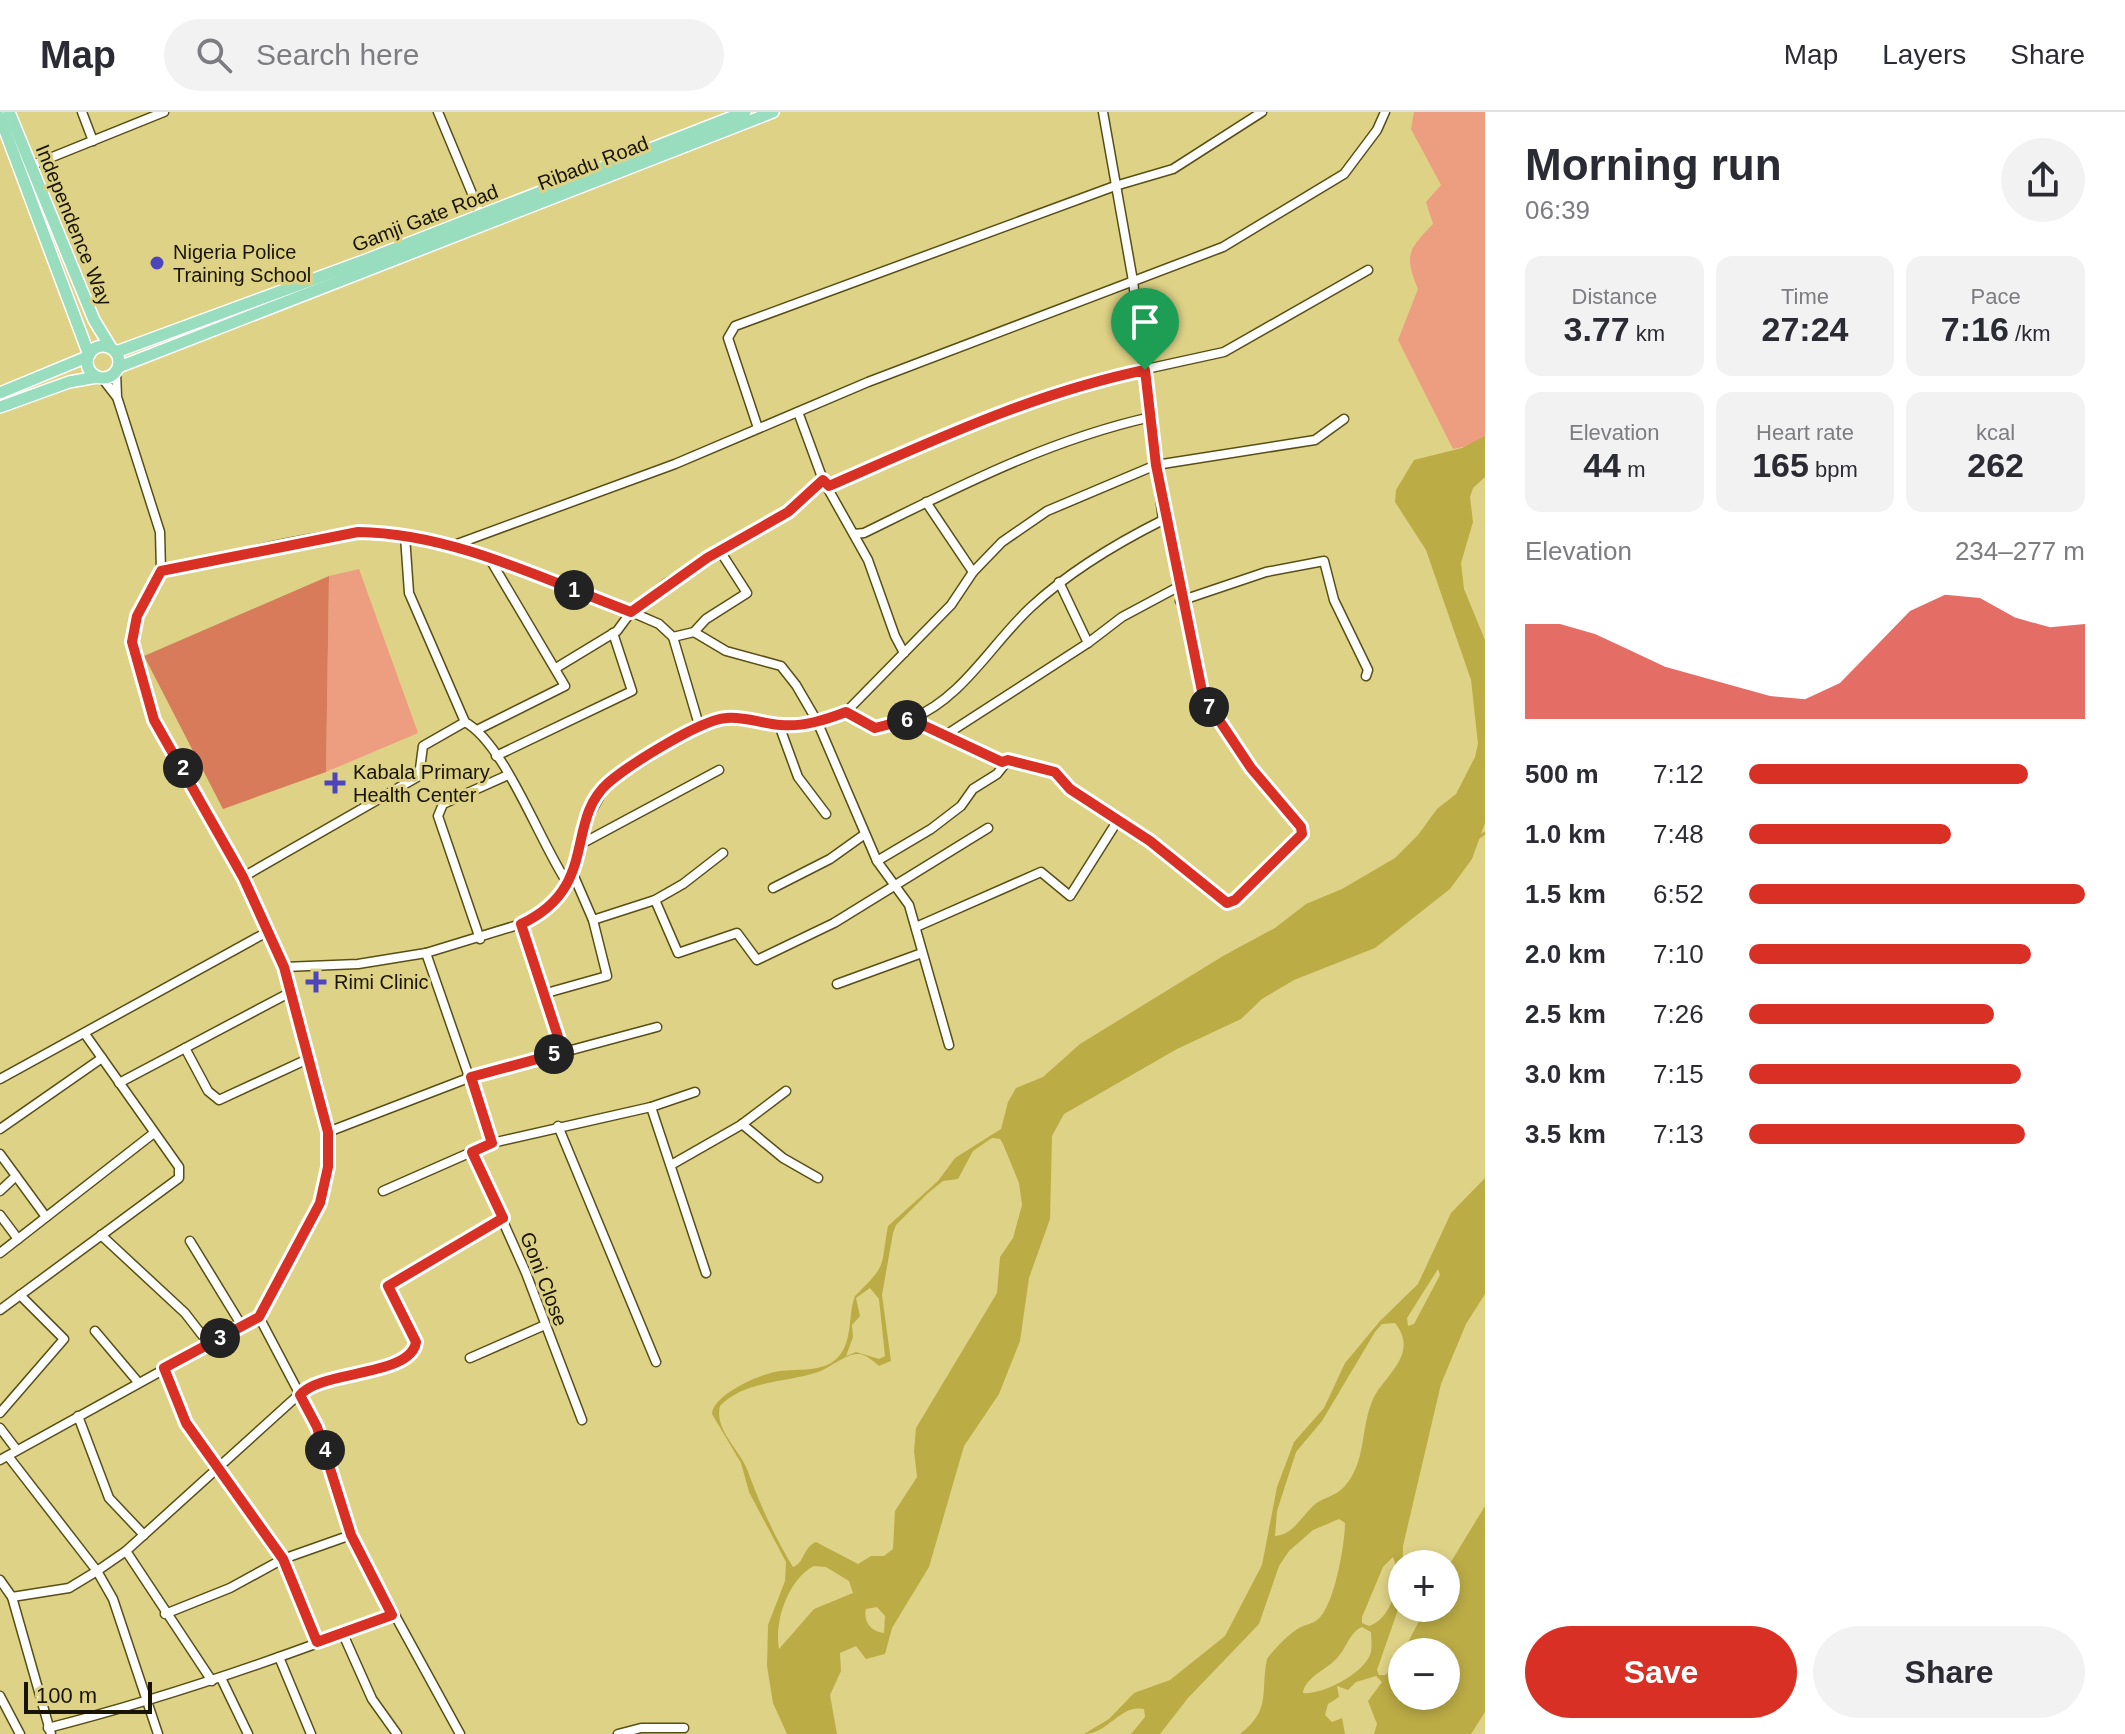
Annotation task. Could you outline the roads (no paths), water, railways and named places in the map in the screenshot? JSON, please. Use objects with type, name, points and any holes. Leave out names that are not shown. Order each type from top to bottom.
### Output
[{"type":"main road","name":"Independence Way","points":[[9,112],[94,320],[114,350]]},
{"type":"main road","name":"Gamji Gate Road","points":[[114,350],[481,215],[562,189],[745,112]]},
{"type":"main road","name":"Ribadu Road","points":[[118,369],[562,189],[773,112]]},
{"type":"main road","name":"Independence Way","points":[[0,117],[88,356]]},
{"type":"main road","points":[[0,393],[88,356],[99,347],[114,350],[118,369],[100,378],[69,382],[0,407]]},
{"type":"main road","points":[[88,356],[89,371],[100,378]]},
{"type":"street","points":[[82,112],[93,141]]},
{"type":"street","points":[[30,166],[164,112]]},
{"type":"street","points":[[438,112],[481,215]]},
{"type":"street","points":[[910,719],[1002,762],[1008,760],[1055,772],[1070,789],[1118,820],[1231,903],[1302,834],[1301,827],[1251,768],[1203,696],[1180,601],[1165,518],[1133,281],[1103,112]]},
{"type":"street","points":[[758,428],[728,338],[735,326],[1115,186],[1173,169],[1262,112]]},
{"type":"street","points":[[449,547],[675,464],[798,412],[1223,247],[1344,174],[1377,130],[1385,112]]},
{"type":"street","points":[[556,668],[613,633],[631,612],[720,551],[788,512],[826,483],[1023,404],[1096,380],[1224,352],[1368,270]]},
{"type":"street","points":[[118,369],[117,397],[160,532],[161,571],[137,616],[132,642],[154,720],[243,877],[284,967],[328,1132],[328,1167],[320,1203],[259,1317],[4,1458],[97,1571],[120,1616],[158,1734]]},
{"type":"street","points":[[100,378],[117,397]]},
{"type":"street","points":[[798,412],[826,483],[854,534],[904,653]]},
{"type":"street","points":[[854,534],[1067,439],[1151,417]]},
{"type":"street","points":[[284,967],[358,964],[426,953],[521,924],[546,909],[568,884],[583,843],[588,817],[606,785],[699,725],[736,718],[779,725],[817,721],[846,712],[951,605],[973,572],[1002,542],[1047,511],[1156,465],[1315,440],[1344,419]]},
{"type":"street","points":[[926,502],[973,572]]},
{"type":"street","points":[[846,712],[875,728],[910,719],[946,697],[1028,610],[1059,582],[1116,544],[1165,518]]},
{"type":"street","points":[[161,571],[358,532],[405,536],[449,547],[659,624],[673,637],[699,725]]},
{"type":"street","points":[[405,536],[409,593],[465,722],[479,729],[568,884]]},
{"type":"street","points":[[673,637],[694,632],[706,619],[747,593],[720,551]]},
{"type":"street","points":[[479,729],[563,689],[564,680],[491,560]]},
{"type":"street","points":[[1180,601],[1266,572],[1324,561],[1334,600],[1368,670],[1366,676]]},
{"type":"street","points":[[1059,582],[1088,643]]},
{"type":"street","points":[[944,736],[1088,643],[1143,603],[1178,587]]},
{"type":"street","points":[[694,632],[726,651],[781,666],[817,721],[877,861],[909,905],[949,1045]]},
{"type":"street","points":[[496,756],[632,691],[613,633]]},
{"type":"street","points":[[243,877],[419,776],[423,746],[465,722]]},
{"type":"street","points":[[779,725],[798,777],[826,814]]},
{"type":"street","points":[[877,861],[931,829],[961,806],[973,789],[997,774],[1008,760]]},
{"type":"street","points":[[583,843],[719,770]]},
{"type":"street","points":[[480,939],[438,816],[443,804],[508,775]]},
{"type":"street","points":[[916,927],[1041,872],[1070,896],[1118,820]]},
{"type":"street","points":[[655,900],[678,953],[737,933],[757,960],[834,923],[988,828]]},
{"type":"street","points":[[773,888],[830,859],[865,834]]},
{"type":"street","points":[[593,920],[655,900],[683,884],[723,853]]},
{"type":"street","points":[[543,994],[607,976],[593,920],[573,874]]},
{"type":"street","points":[[521,924],[563,1052]]},
{"type":"street","points":[[0,1079],[269,931]]},
{"type":"street","points":[[426,953],[492,1143]]},
{"type":"street","points":[[837,984],[922,953]]},
{"type":"street","points":[[119,1083],[291,992]]},
{"type":"street","points":[[328,1132],[471,1077],[657,1027]]},
{"type":"street","points":[[0,1310],[179,1178],[179,1167],[85,1034]]},
{"type":"street","points":[[185,1048],[208,1091],[219,1100],[310,1058]]},
{"type":"street","points":[[0,1129],[102,1058]]},
{"type":"street","points":[[671,1165],[742,1124],[786,1091]]},
{"type":"street","points":[[383,1191],[492,1143],[651,1107],[695,1092]]},
{"type":"street","points":[[651,1107],[706,1273]]},
{"type":"street","points":[[742,1124],[783,1158],[818,1178]]},
{"type":"street","points":[[558,1126],[656,1362]]},
{"type":"street","points":[[0,1253],[154,1133]]},
{"type":"street","name":"Goni Close","points":[[472,1152],[503,1218],[582,1420]]},
{"type":"street","points":[[0,1154],[46,1217]]},
{"type":"street","points":[[0,1191],[16,1176]]},
{"type":"street","points":[[0,1215],[18,1239]]},
{"type":"street","points":[[12,1597],[69,1588],[126,1551],[312,1385],[387,1366],[413,1351],[416,1342],[388,1286],[503,1218]]},
{"type":"street","points":[[101,1235],[179,1306],[209,1344]]},
{"type":"street","points":[[190,1241],[242,1326]]},
{"type":"street","points":[[0,1413],[64,1339],[20,1295]]},
{"type":"street","points":[[259,1317],[317,1427],[351,1535],[392,1615],[460,1734]]},
{"type":"street","points":[[470,1358],[545,1325]]},
{"type":"street","points":[[95,1331],[138,1382]]},
{"type":"street","points":[[164,1368],[186,1423],[283,1559],[317,1642]]},
{"type":"street","points":[[78,1416],[109,1498],[144,1535]]},
{"type":"street","points":[[0,1428],[16,1449]]},
{"type":"street","points":[[165,1614],[230,1588],[283,1559],[351,1535]]},
{"type":"street","points":[[126,1551],[165,1614],[217,1680],[248,1732],[236,1734]]},
{"type":"street","points":[[0,1580],[12,1597],[50,1731],[217,1680],[392,1615]]},
{"type":"street","points":[[343,1634],[372,1699],[397,1734]]},
{"type":"street","points":[[279,1657],[311,1734]]},
{"type":"street","points":[[0,1696],[20,1734]]},
{"type":"street","points":[[618,1734],[641,1728],[684,1728]]},
{"type":"waterway","points":[[1479,837],[1485,833]]},
{"type":"place","name":"Nigeria Police Training School","points":[[157,263]]},
{"type":"place","name":"Kabala Primary Health Center","points":[[335,783]]},
{"type":"place","name":"Rimi Clinic","points":[[316,982]]}]
